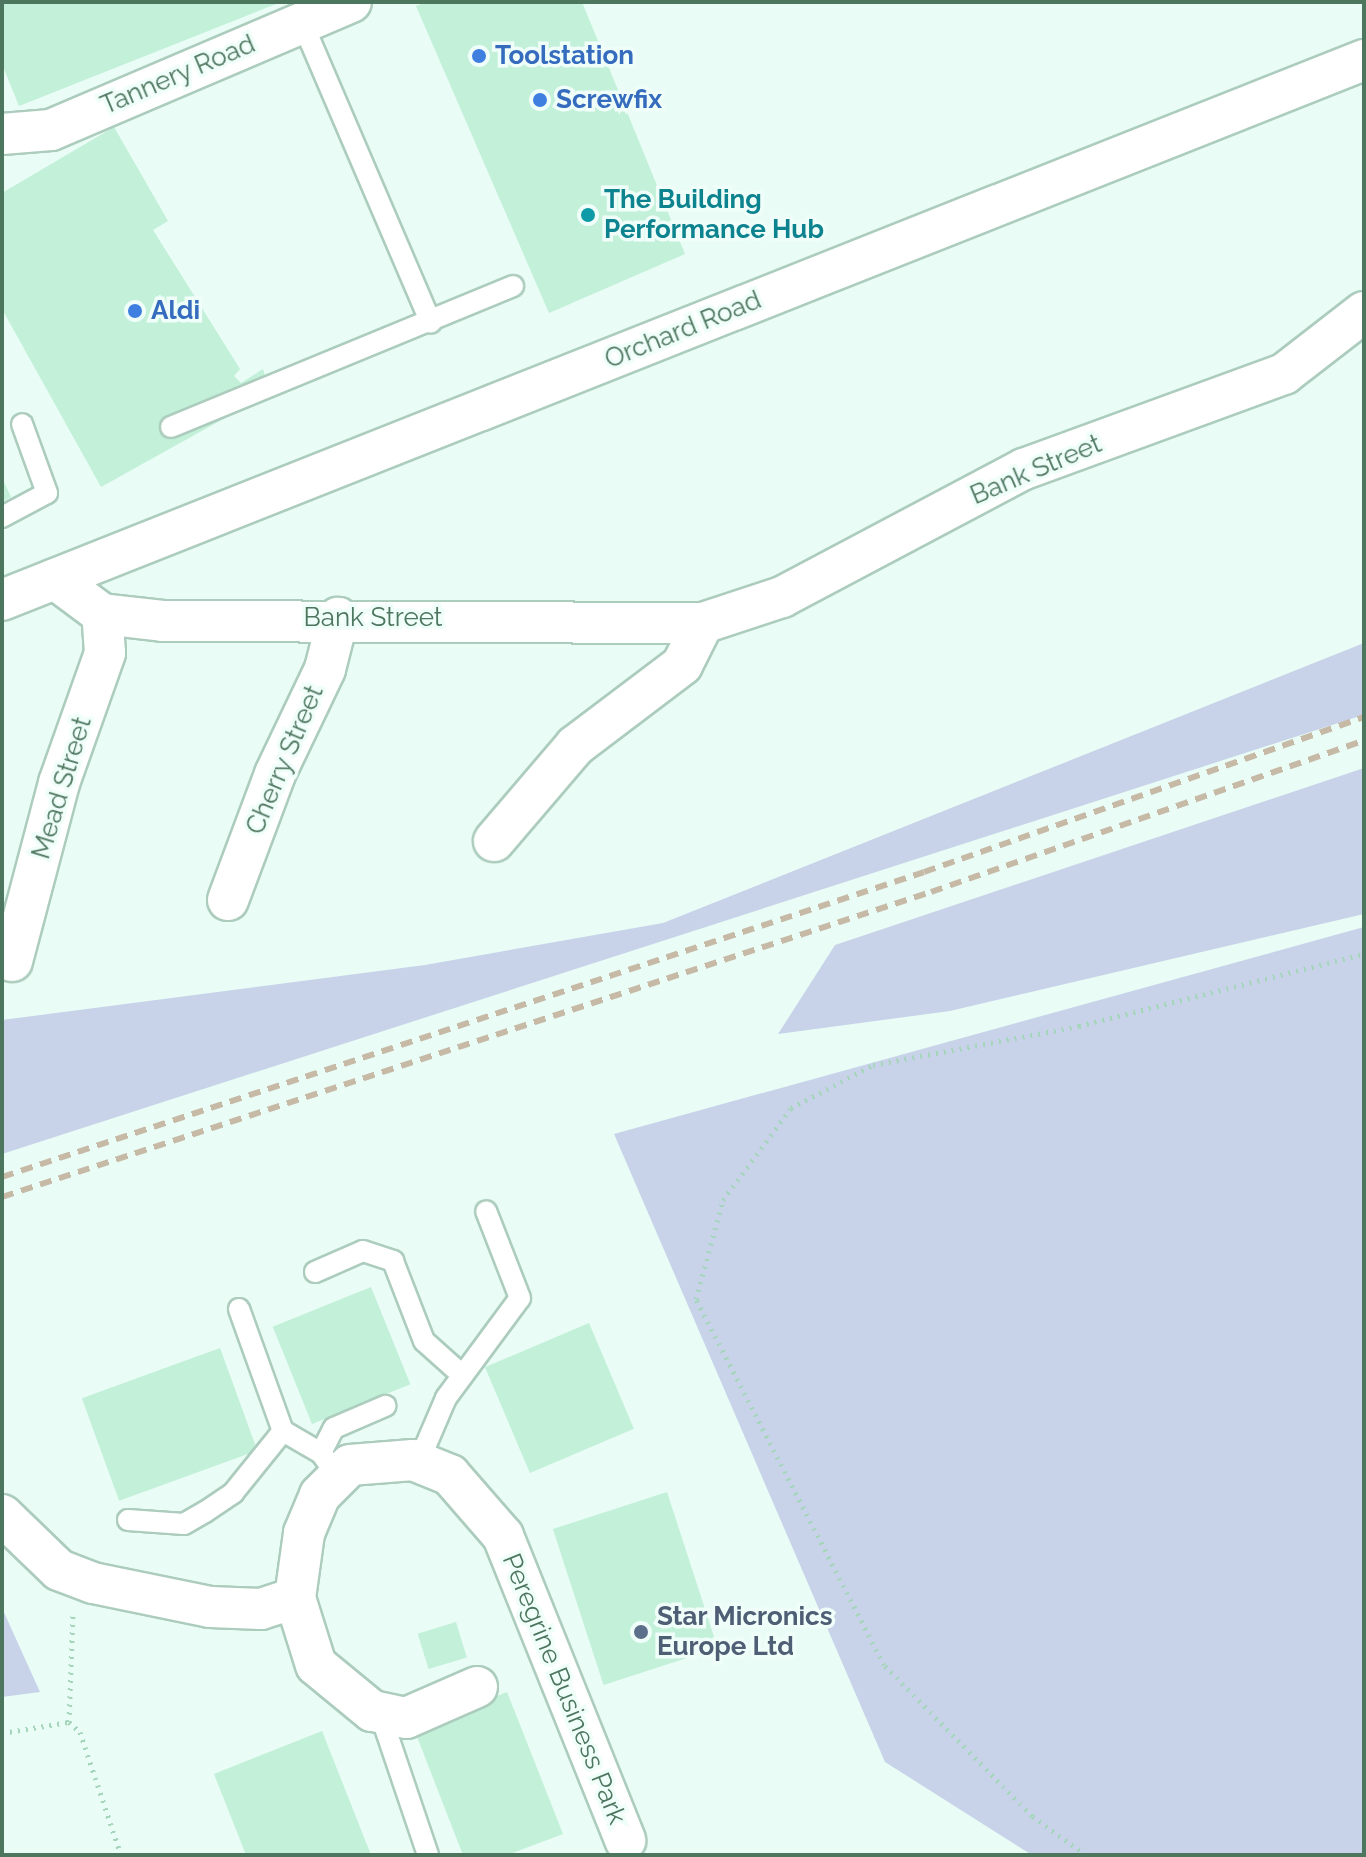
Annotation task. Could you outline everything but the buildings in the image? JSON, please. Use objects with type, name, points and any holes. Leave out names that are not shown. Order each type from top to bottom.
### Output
[{"type":"street","name":"Tannery Road","points":[[2,134],[51,130],[351,2]]},
{"type":"street","name":"Orchard Road","points":[[2,600],[1364,60]]},
{"type":"street","name":"Bank Street","points":[[102,614],[163,621],[338,618],[703,623],[782,597],[1024,469],[1284,374],[1364,312]]},
{"type":"street","points":[[55,579],[102,614]]},
{"type":"street","name":"Mead Street","points":[[12,961],[59,783],[105,653],[102,614]]},
{"type":"street","name":"Cherry Street","points":[[228,900],[325,669],[338,618]]},
{"type":"street","points":[[494,841],[575,746],[682,665],[703,623]]},
{"type":"street","name":"Peregrine Business Park","points":[[295,1598],[304,1533],[330,1465],[350,1465],[382,1458],[419,1461],[450,1475],[503,1536],[625,1840]]},
{"type":"street","points":[[2,1515],[14,1533],[75,1576],[210,1607],[261,1609],[295,1598],[316,1665],[380,1713],[406,1718],[477,1687]]},
{"type":"lane","points":[[302,22],[431,323]]},
{"type":"lane","points":[[171,427],[431,323],[513,286]]},
{"type":"lane","points":[[2,517],[47,493],[22,424]]},
{"type":"lane","points":[[419,1461],[462,1375],[520,1298],[486,1211]]},
{"type":"lane","points":[[315,1272],[363,1251],[393,1261],[424,1341],[462,1375]]},
{"type":"lane","points":[[239,1309],[283,1431],[330,1465],[334,1428],[385,1406]]},
{"type":"lane","points":[[128,1520],[184,1524],[205,1512],[233,1493],[283,1431]]},
{"type":"lane","points":[[380,1713],[428,1855]]},
{"type":"path","points":[[1086,1855],[1032,1816],[884,1665],[696,1299],[723,1200],[791,1108],[873,1065],[1094,1023],[1364,954]]},
{"type":"path","points":[[69,1722],[75,1576]]},
{"type":"path","points":[[2,1733],[69,1722]]},
{"type":"path","points":[[69,1722],[80,1732],[121,1855]]},
{"type":"shaded area","points":[[1364,643],[1363,715],[2,1154],[2,1020],[425,965],[663,923]]},
{"type":"shaded area","points":[[1364,768],[1364,914],[950,1011],[778,1034],[835,945]]},
{"type":"shaded area","points":[[1364,927],[1364,1855],[1032,1855],[885,1762],[614,1134]]},
{"type":"shaded area","points":[[2,1608],[40,1692],[2,1697]]},
{"type":"railway","points":[[2,1177],[924,872],[1364,717]]},
{"type":"railway","points":[[2,1197],[931,892],[1364,740]]},
{"type":"place","name":"Toolstation","points":[[479,56]]},
{"type":"place","name":"Screwfix","points":[[540,100]]},
{"type":"place","name":"The Building Performance Hub","points":[[588,215]]},
{"type":"place","name":"Aldi","points":[[135,311]]},
{"type":"place","name":"Star Micronics Europe Ltd","points":[[641,1632]]}]
